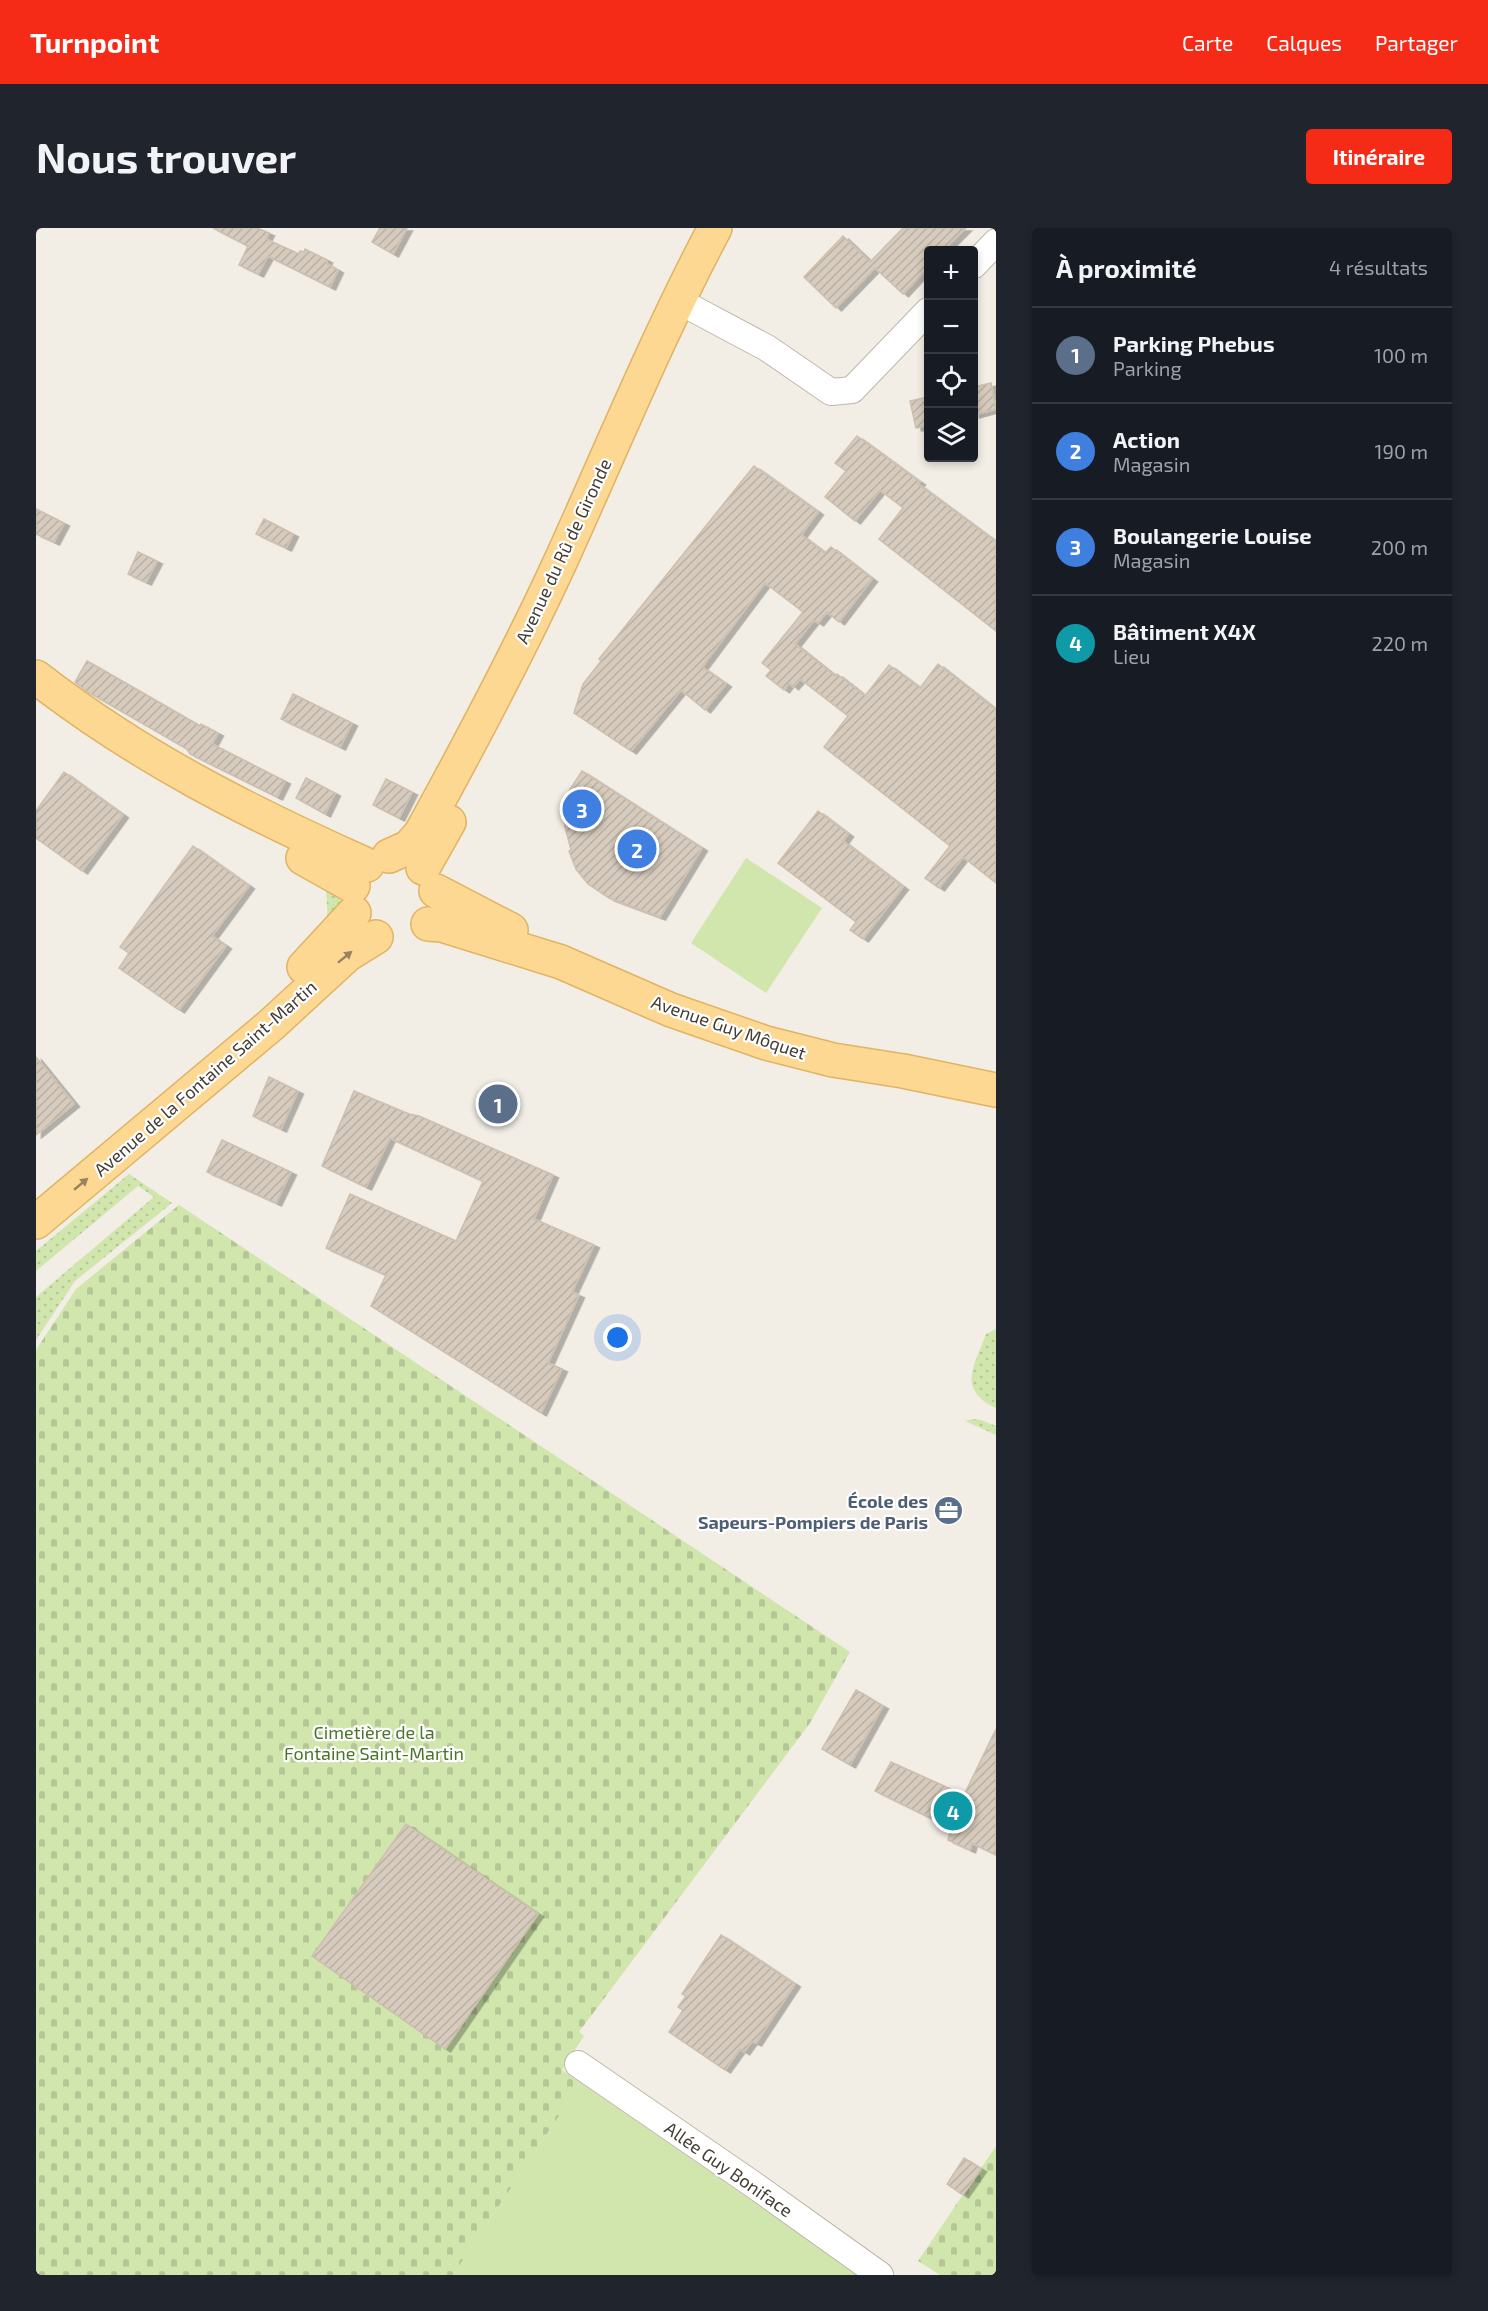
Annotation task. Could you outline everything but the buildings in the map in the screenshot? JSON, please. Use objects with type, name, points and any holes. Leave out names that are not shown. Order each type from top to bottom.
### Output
[{"type":"main road","name":"Avenue du Rû de Gironde","points":[[368,891],[421,833],[479,728],[561,560],[640,382],[715,228]]},
{"type":"main road","name":"Avenue du Rû de Gironde","points":[[430,879],[690,306],[728,228]]},
{"type":"main road","points":[[36,677],[84,714],[169,767],[250,812],[368,891],[387,940],[410,938],[420,933],[428,924],[436,902],[430,879],[413,860],[401,856],[368,891]]},
{"type":"main road","points":[[36,700],[72,728],[159,783],[368,891]]},
{"type":"main road","name":"Avenue Guy Môquet","points":[[430,879],[561,962]]},
{"type":"main road","name":"Avenue de la Fontaine Saint-Martin","points":[[36,1192],[283,987],[332,940],[368,891]]},
{"type":"main road","name":"Avenue de la Fontaine Saint-Martin","points":[[36,1222],[271,1025],[347,955],[368,891]]},
{"type":"main road","name":"Avenue Guy Môquet","points":[[428,924],[442,925],[561,962],[671,1010],[766,1043],[833,1060],[903,1071],[996,1090]]},
{"type":"main road","name":"Avenue Guy Môquet","points":[[903,1071],[996,1074]]},
{"type":"street","points":[[978,261],[996,242]]},
{"type":"street","points":[[690,306],[767,348],[831,392],[852,390],[924,315]]},
{"type":"street","name":"Allée Guy Boniface","points":[[578,2064],[880,2275]]},
{"type":"green space","points":[[746,858],[822,908],[766,993],[691,943]]},
{"type":"green space","points":[[326,887],[337,890],[341,903],[328,924]]},
{"type":"green space","points":[[129,1174],[172,1203],[75,1281],[36,1340],[36,1297],[154,1197],[138,1186],[36,1271],[36,1251]]},
{"type":"green space","name":"Cimetière de la Fontaine Saint-Martin","points":[[179,1205],[850,1652],[810,1723],[579,2032],[584,2036],[562,2070],[581,2083],[453,2275],[36,2275],[36,1350],[76,1289]]},
{"type":"green space","points":[[996,1329],[996,1408],[976,1393],[972,1384],[972,1375],[986,1334]]},
{"type":"green space","points":[[973,1419],[996,1426],[996,1435],[965,1421]]},
{"type":"green space","points":[[581,2083],[860,2275],[453,2275]]},
{"type":"green space","points":[[996,2146],[996,2275],[940,2275],[918,2261]]},
{"type":"place","name":"Boulangerie Louise","points":[[582,809]]},
{"type":"place","name":"Action","points":[[637,849]]},
{"type":"place","name":"Parking Phebus","points":[[498,1104]]},
{"type":"place","name":"École des Sapeurs-Pompiers de Paris","points":[[949,1511]]},
{"type":"place","name":"Bâtiment X4X","points":[[953,1811]]}]
